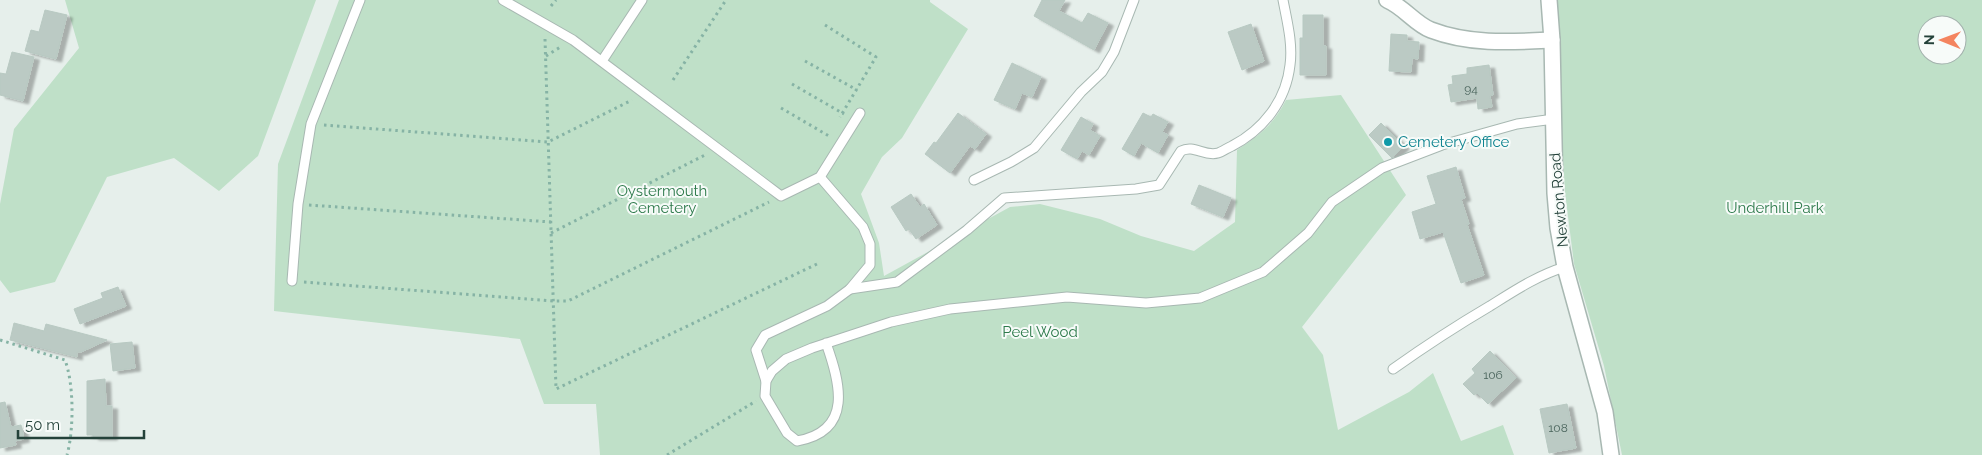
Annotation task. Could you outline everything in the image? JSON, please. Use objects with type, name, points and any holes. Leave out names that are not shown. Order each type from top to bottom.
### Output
[{"type":"street","points":[[1387,0],[1395,3],[1430,30],[1468,41],[1552,40]]},
{"type":"street","name":"Newton Road","points":[[1549,0],[1558,228],[1565,267],[1605,412],[1611,455]]},
{"type":"lane","points":[[292,281],[298,204],[311,124],[360,0]]},
{"type":"lane","points":[[503,0],[573,40],[781,196],[820,177],[857,117]]},
{"type":"lane","points":[[602,61],[642,0]]},
{"type":"lane","points":[[974,180],[1034,148],[1081,92],[1102,72],[1114,52],[1134,0]]},
{"type":"lane","points":[[850,289],[896,282],[967,230],[1004,198],[1136,189],[1159,184],[1180,151],[1186,148],[1193,148],[1209,153],[1218,153],[1254,133],[1272,113],[1287,82],[1291,64],[1291,46],[1283,0]]},
{"type":"lane","points":[[766,381],[772,371],[786,360],[826,343],[891,322],[950,309],[1067,297],[1146,303],[1200,298],[1263,272],[1308,233],[1332,202],[1382,168],[1442,146],[1508,126],[1554,119]]},
{"type":"lane","points":[[820,177],[863,227],[870,244],[870,265],[850,289],[827,306],[765,335],[756,350],[766,381],[765,396],[787,433],[797,442],[817,435],[833,421],[840,399],[836,371],[826,343]]},
{"type":"lane","points":[[1393,369],[1422,348],[1503,297],[1538,278],[1565,267]]},
{"type":"path","points":[[551,6],[556,0]]},
{"type":"path","points":[[674,80],[726,0]]},
{"type":"path","points":[[545,23],[556,389],[819,263]]},
{"type":"path","points":[[825,25],[876,57],[838,121]]},
{"type":"path","points":[[805,61],[857,90]]},
{"type":"path","points":[[792,84],[843,113],[857,117]]},
{"type":"path","points":[[311,124],[548,142],[646,93]]},
{"type":"path","points":[[781,108],[829,136]]},
{"type":"path","points":[[832,156],[821,149],[834,128]]},
{"type":"path","points":[[551,233],[719,148]]},
{"type":"path","points":[[292,281],[554,302],[568,301],[781,196]]},
{"type":"path","points":[[298,204],[551,222]]},
{"type":"path","points":[[0,340],[65,360],[70,374],[72,439],[67,455]]},
{"type":"path","points":[[667,455],[765,396]]},
{"type":"green space","points":[[65,0],[316,0],[258,156],[219,191],[174,158],[107,177],[55,282],[10,293],[0,280],[0,204],[14,129],[79,48]]},
{"type":"green space","name":"Oystermouth Cemetery","points":[[339,0],[930,0],[930,2],[968,29],[902,138],[882,157],[861,194],[879,243],[884,276],[1010,207],[1040,204],[1100,219],[1141,236],[1194,251],[1235,222],[1237,150],[1265,129],[1276,117],[1286,100],[1341,95],[1406,195],[1302,327],[1323,355],[1338,430],[1409,392],[1433,373],[1461,441],[1503,425],[1514,455],[600,455],[596,404],[544,404],[520,339],[274,311],[278,164]]},
{"type":"green space","name":"Underhill Park","points":[[1554,0],[1982,0],[1982,455],[1622,455],[1604,366],[1574,264],[1565,192]]},
{"type":"building","points":[[1042,0],[1065,0],[1059,11],[1082,23],[1088,13],[1108,23],[1094,50],[1034,16]]},
{"type":"building","points":[[45,10],[67,15],[56,59],[25,51],[31,30],[39,32]]},
{"type":"building","points":[[1303,15],[1323,15],[1323,46],[1326,46],[1326,75],[1300,75],[1300,38],[1303,38]]},
{"type":"building","points":[[1251,24],[1264,61],[1242,70],[1228,32]]},
{"type":"building","points":[[1391,34],[1407,35],[1407,41],[1419,42],[1418,59],[1412,58],[1411,72],[1389,71]]},
{"type":"building","points":[[12,52],[34,57],[23,101],[0,95],[0,73],[6,74]]},
{"type":"building","points":[[1012,63],[1041,77],[1032,97],[1022,93],[1015,109],[994,100]]},
{"type":"building","points":[[1489,65],[1493,95],[1490,96],[1492,107],[1478,109],[1477,98],[1451,102],[1448,85],[1453,84],[1452,76],[1467,74],[1467,68]]},
{"type":"building","points":[[958,113],[986,134],[975,149],[970,146],[950,173],[925,154],[934,142],[936,143]]},
{"type":"building","points":[[1143,113],[1151,117],[1153,114],[1168,122],[1162,132],[1168,135],[1158,153],[1141,143],[1134,156],[1122,149]]},
{"type":"building","points":[[1081,117],[1093,124],[1090,130],[1100,136],[1089,155],[1082,151],[1077,159],[1061,150]]},
{"type":"building","name":"Cemetery Office","points":[[1381,123],[1404,146],[1392,158],[1369,135]]},
{"type":"building","points":[[1456,167],[1465,198],[1461,199],[1469,224],[1467,224],[1484,275],[1461,283],[1443,232],[1420,239],[1412,212],[1436,204],[1427,176]]},
{"type":"building","points":[[1199,185],[1231,198],[1223,217],[1191,204]]},
{"type":"building","points":[[911,194],[920,207],[924,204],[937,225],[916,239],[909,229],[906,231],[891,207]]},
{"type":"building","points":[[118,287],[126,306],[80,324],[74,309],[103,298],[101,293]]},
{"type":"building","points":[[14,323],[44,331],[46,324],[107,340],[77,352],[77,357],[10,340]]},
{"type":"building","points":[[132,342],[135,368],[113,371],[110,344]]},
{"type":"building","points":[[1490,351],[1516,378],[1488,404],[1477,393],[1474,395],[1463,384],[1475,373],[1472,369]]},
{"type":"building","points":[[105,379],[106,406],[112,406],[112,437],[93,437],[93,435],[87,435],[87,381]]},
{"type":"building","points":[[5,402],[11,427],[21,425],[24,439],[15,441],[16,445],[0,448],[0,403]]},
{"type":"building","points":[[1567,404],[1576,448],[1549,453],[1540,409]]},
{"type":"place","name":"Cemetery Office","points":[[1388,142]]},
{"type":"park label","name":"Peel Wood","points":[[1040,332]]}]
